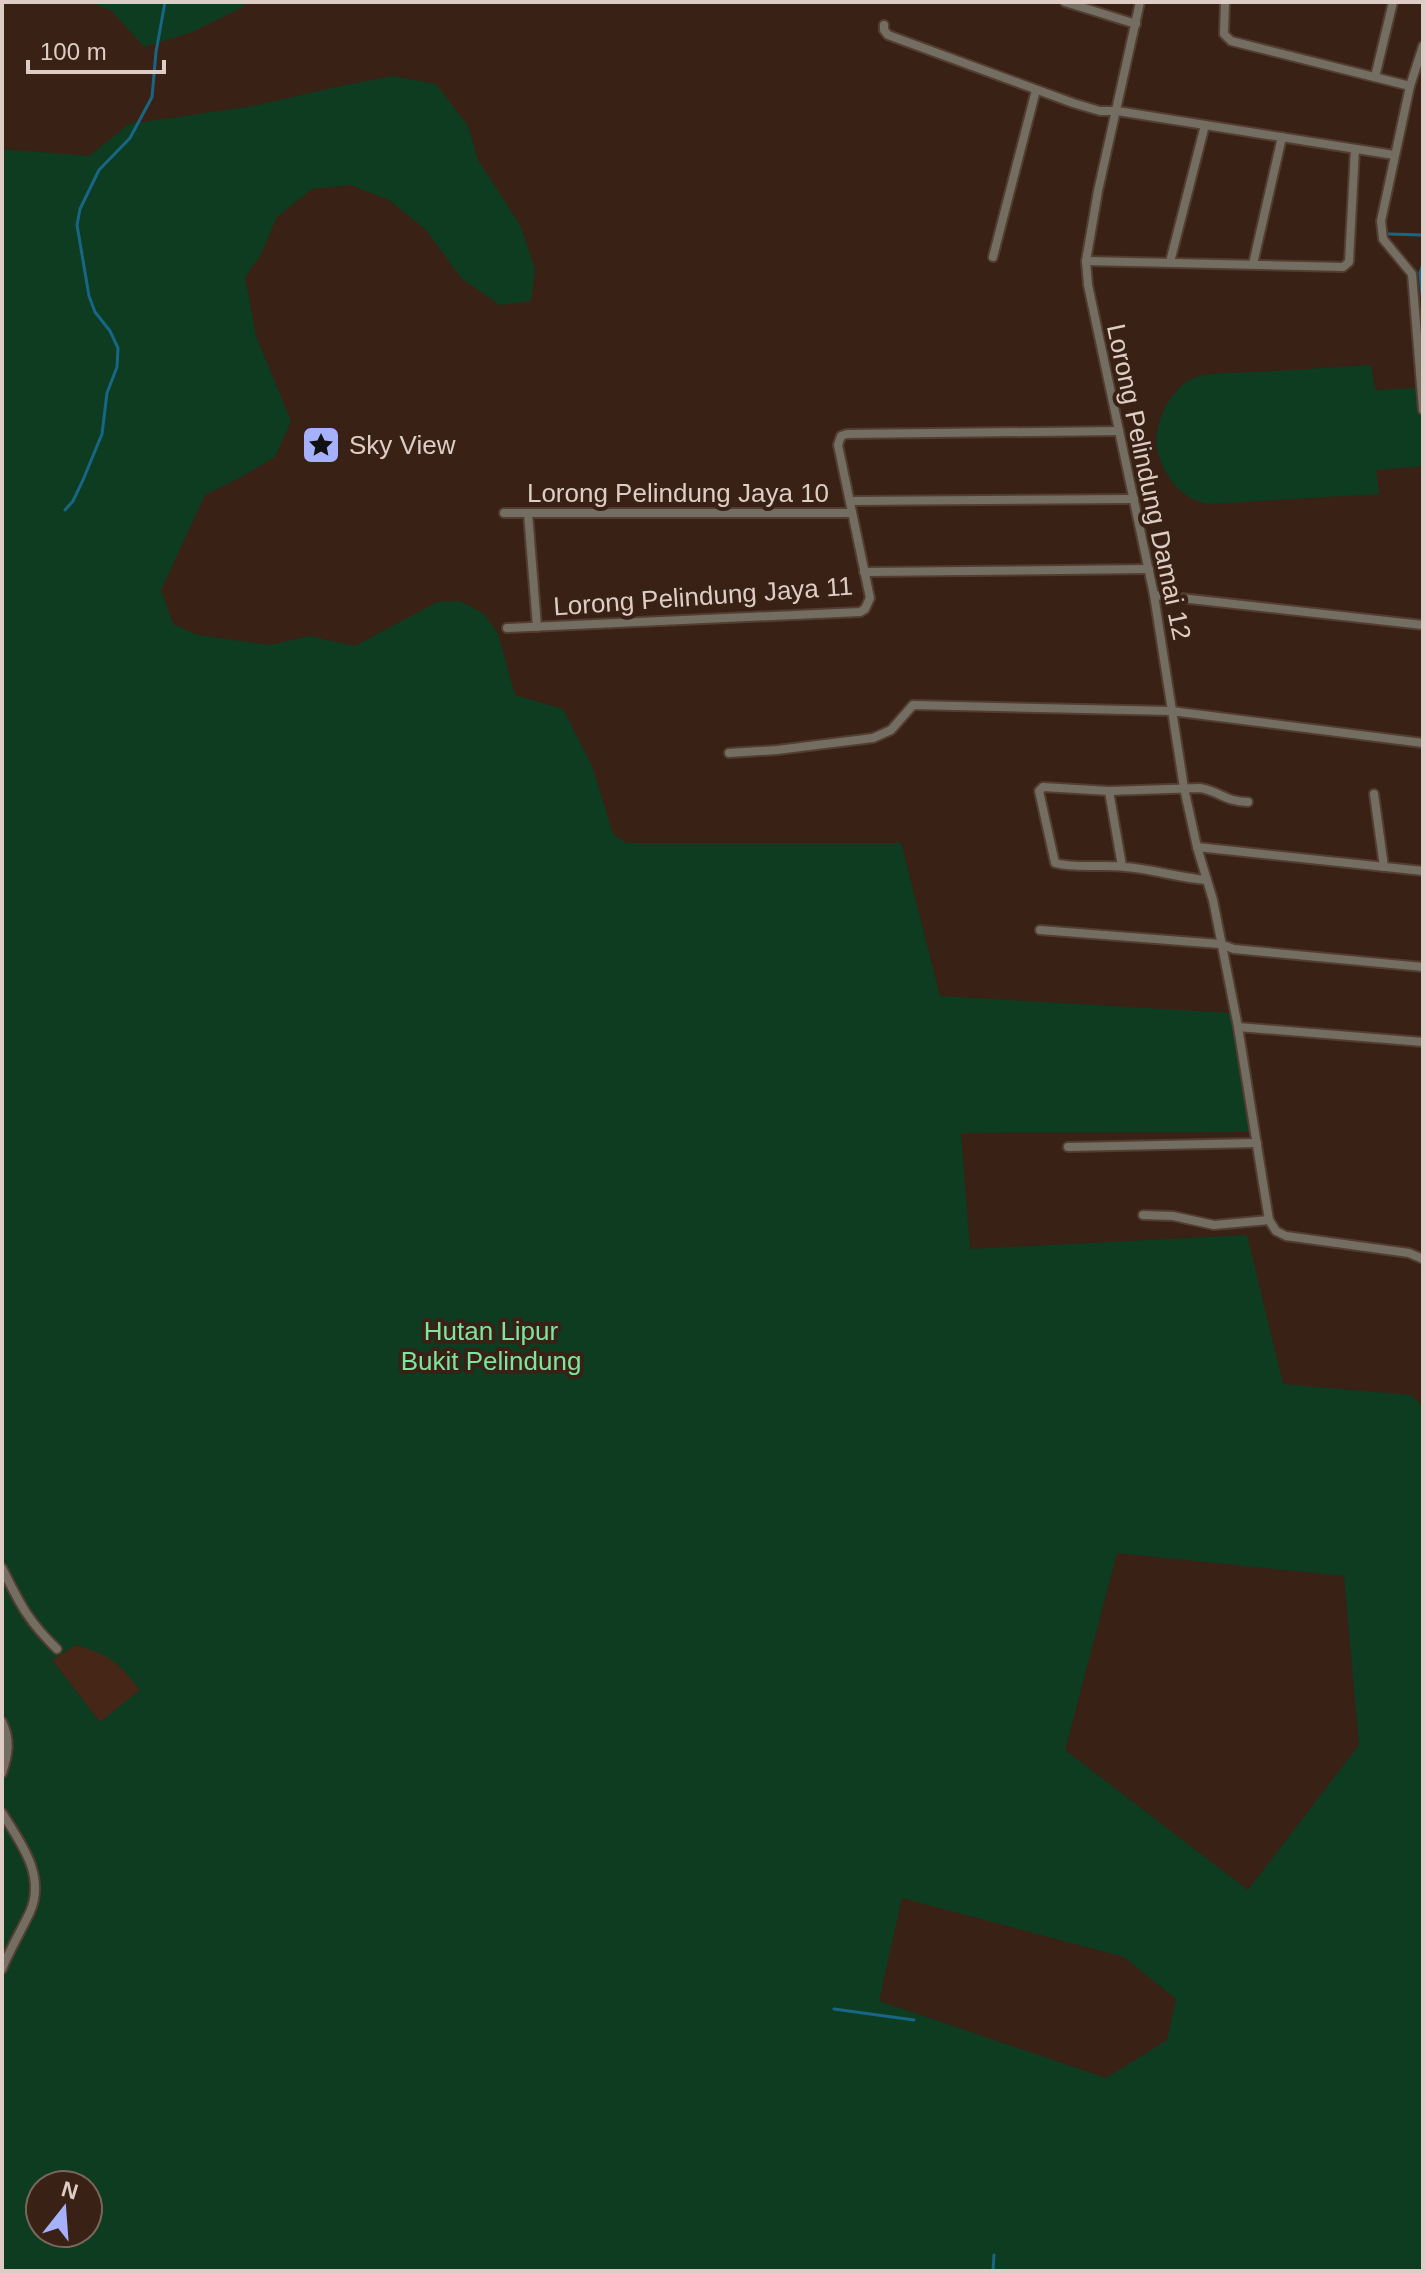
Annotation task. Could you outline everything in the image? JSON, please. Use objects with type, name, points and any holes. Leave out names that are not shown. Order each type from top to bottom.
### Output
[{"type":"street","points":[[1065,2],[1136,24]]},
{"type":"street","name":"Lorong Pelindung Damai 12","points":[[1140,2],[1098,191],[1086,261],[1088,285],[1154,595],[1184,788],[1213,900],[1238,1027],[1269,1220]]},
{"type":"street","points":[[1225,2],[1224,34],[1231,41],[1410,86]]},
{"type":"street","points":[[1375,77],[1393,2]]},
{"type":"street","points":[[884,25],[888,35],[1100,111],[1117,111],[1394,155]]},
{"type":"street","points":[[1423,46],[1410,86],[1381,221],[1383,239],[1412,274],[1423,410]]},
{"type":"street","points":[[993,257],[1036,90]]},
{"type":"street","points":[[1170,262],[1205,125]]},
{"type":"street","points":[[1253,264],[1282,137]]},
{"type":"street","points":[[1086,261],[1339,268],[1347,265],[1355,149]]},
{"type":"street","points":[[1119,431],[847,434],[841,436],[838,445],[864,572],[1149,569]]},
{"type":"street","points":[[850,501],[1134,499]]},
{"type":"street","name":"Lorong Pelindung Jaya 10","points":[[504,513],[852,513]]},
{"type":"street","points":[[528,513],[537,627]]},
{"type":"street","name":"Lorong Pelindung Jaya 11","points":[[507,628],[860,612],[870,598],[864,572]]},
{"type":"street","points":[[1154,595],[1423,625]]},
{"type":"street","points":[[729,753],[873,738],[891,730],[913,705],[1171,711],[1423,743]]},
{"type":"street","points":[[1207,880],[1122,866],[1055,863],[1038,795],[1040,789],[1205,789],[1231,801],[1248,802]]},
{"type":"street","points":[[1109,791],[1122,866]]},
{"type":"street","points":[[1374,794],[1384,867]]},
{"type":"street","points":[[1197,847],[1423,871]]},
{"type":"street","points":[[1040,930],[1220,944],[1234,949],[1423,967]]},
{"type":"street","points":[[1238,1027],[1423,1042]]},
{"type":"street","points":[[1068,1147],[1257,1143]]},
{"type":"street","points":[[1143,1215],[1173,1216],[1214,1225],[1269,1220],[1276,1231],[1286,1236],[1409,1253],[1423,1259]]},
{"type":"street","points":[[1409,1253],[1423,1250]]},
{"type":"street","points":[[2,1568],[24,1612],[57,1649]]},
{"type":"street","points":[[2,1722],[7,1732],[8,1753],[2,1773]]},
{"type":"street","points":[[2,1813],[33,1867],[35,1887],[31,1909],[2,1969]]},
{"type":"shaded area","points":[[76,1645],[106,1654],[123,1668],[141,1690],[100,1722],[52,1660]]},
{"type":"green space","points":[[90,2],[247,2],[243,7],[192,32],[144,47],[112,11]]},
{"type":"green space","name":"Hutan Lipur Bukit Pelindung","points":[[393,76],[436,84],[468,126],[478,160],[520,225],[535,269],[531,301],[500,305],[462,279],[426,230],[389,200],[351,185],[312,189],[277,217],[260,256],[245,277],[256,336],[291,421],[275,457],[205,495],[161,590],[173,624],[197,635],[270,645],[309,636],[355,646],[437,602],[460,601],[484,614],[498,634],[515,695],[563,709],[592,766],[613,834],[626,843],[901,843],[940,996],[1233,1013],[1253,1132],[961,1133],[970,1249],[1247,1235],[1283,1384],[1410,1395],[1423,1406],[1423,2271],[2,2271],[2,149],[89,156],[129,124],[253,106]],"holes":[[[1117,1553],[1344,1576],[1359,1745],[1248,1890],[1065,1750]],[[76,1645],[113,1661],[140,1690],[100,1722],[52,1660]],[[902,1898],[1124,1957],[1176,1999],[1167,2040],[1106,2078],[879,2001]]]},
{"type":"green space","points":[[1371,365],[1375,390],[1418,388],[1423,435],[1423,466],[1376,470],[1379,494],[1208,504],[1183,493],[1167,473],[1157,445],[1160,420],[1172,397],[1190,380],[1220,373]]},
{"type":"waterway","points":[[65,510],[73,501],[102,434],[107,393],[117,367],[118,348],[110,331],[95,312],[89,296],[77,225],[80,209],[99,170],[130,138],[152,97],[165,2]]},
{"type":"waterway","points":[[1389,234],[1423,235]]},
{"type":"waterway","points":[[1423,264],[1420,273],[1423,305]]},
{"type":"waterway","points":[[834,2009],[914,2020]]},
{"type":"waterway","points":[[993,2271],[994,2255]]},
{"type":"place","name":"Sky View","points":[[321,445]]}]
